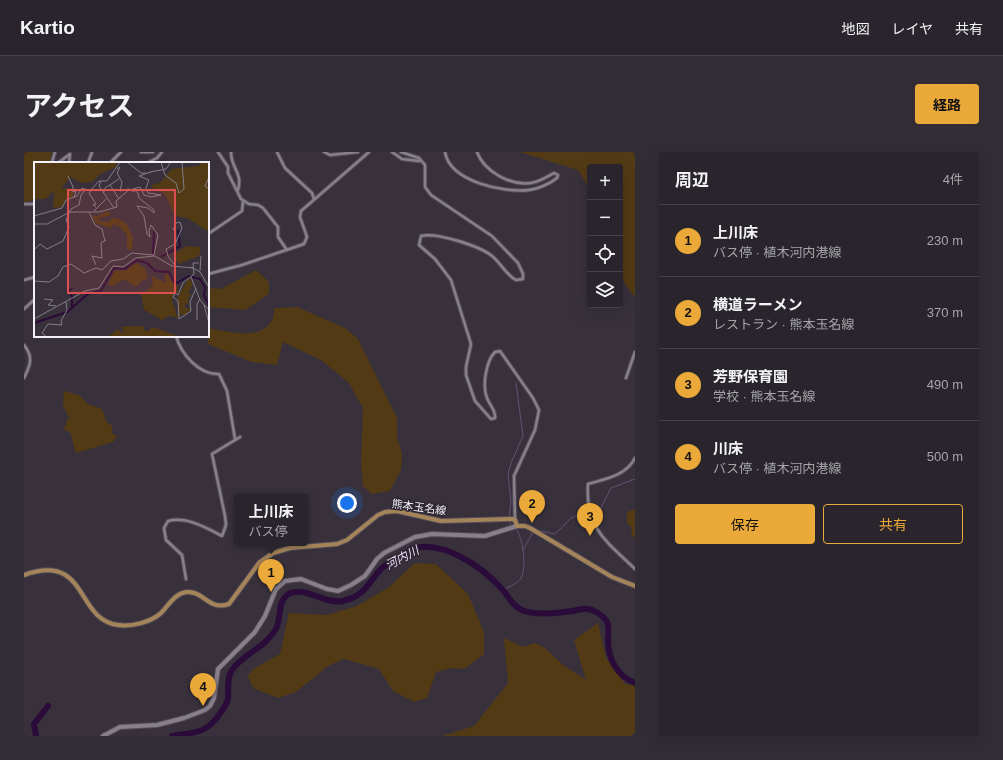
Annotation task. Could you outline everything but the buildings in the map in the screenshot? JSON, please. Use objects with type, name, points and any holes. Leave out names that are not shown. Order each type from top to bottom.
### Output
[{"type":"main road","name":"熊本玉名線","points":[[24,575],[43,569],[55,570],[69,578],[99,616],[111,623],[127,625],[153,619],[173,599],[186,592],[194,593],[216,606],[229,604],[259,564],[273,553],[290,548],[337,544],[348,540],[378,515],[385,512],[397,511],[441,521],[508,518],[515,520]]},
{"type":"main road","points":[[515,520],[517,526]]},
{"type":"main road","points":[[103,736],[120,727],[157,725],[184,718],[205,710],[210,706],[214,698],[218,668],[255,632],[265,616],[276,589],[285,581],[301,579],[327,589],[338,591],[365,576],[377,559],[384,553],[414,537],[432,534],[480,536],[517,526],[526,526],[612,577],[635,586]]},
{"type":"street","points":[[52,162],[55,152]]},
{"type":"street","points":[[88,162],[92,152]]},
{"type":"street","points":[[111,162],[121,152]]},
{"type":"street","points":[[141,152],[153,152]]},
{"type":"street","points":[[149,162],[157,158],[162,152]]},
{"type":"street","points":[[209,233],[242,211],[243,201],[228,173],[228,167],[218,152]]},
{"type":"street","points":[[231,152],[232,162],[240,177],[238,191]]},
{"type":"street","points":[[277,152],[285,168],[312,193],[314,199]]},
{"type":"street","points":[[324,152],[330,155],[358,152]]},
{"type":"street","points":[[209,274],[242,265],[306,242],[307,237],[300,214],[314,199],[356,165],[369,152]]},
{"type":"street","points":[[392,152],[402,159],[419,160]]},
{"type":"street","points":[[400,152],[419,158],[419,160],[426,165],[425,187],[431,195],[492,236],[518,263],[523,274],[523,279],[516,280],[491,255],[483,250],[442,235],[426,234],[421,236],[419,240],[419,245],[435,259],[448,274],[458,299],[471,344],[466,367],[466,375],[475,401],[491,419],[495,418],[495,411],[487,397],[486,382],[492,356],[495,352],[500,351],[538,404],[539,415],[535,430],[514,476],[515,520]]},
{"type":"street","points":[[445,152],[449,164],[460,176],[498,189],[530,190],[557,178],[558,175],[554,173],[531,183],[514,182],[488,168],[480,161],[477,152]]},
{"type":"street","points":[[59,162],[70,154],[69,162]]},
{"type":"street","points":[[243,201],[263,208],[278,227],[278,237],[287,250]]},
{"type":"street","points":[[24,280],[34,277]]},
{"type":"street","points":[[24,309],[34,300]]},
{"type":"street","points":[[176,337],[180,346],[198,368],[210,374],[219,374],[227,391],[235,439]]},
{"type":"street","points":[[24,345],[28,350],[31,361],[24,378]]},
{"type":"street","points":[[626,378],[635,352]]},
{"type":"street","points":[[186,579],[182,555],[166,540],[164,528],[168,521],[186,521],[206,528],[222,536],[226,524],[212,454],[240,437]]},
{"type":"street","points":[[635,458],[626,470],[614,476],[588,484],[590,514],[594,525],[601,535],[635,569]]},
{"type":"shaded area","points":[[24,152],[52,152],[50,162],[34,162],[34,200],[24,202]]},
{"type":"shaded area","points":[[520,152],[635,152],[635,297],[626,286],[623,278],[623,164],[587,164],[587,185],[578,170]]},
{"type":"shaded area","points":[[256,270],[269,282],[269,294],[245,310],[209,307],[209,288],[221,289]]},
{"type":"shaded area","points":[[297,307],[345,328],[358,339],[397,418],[397,438],[402,453],[401,470],[390,491],[372,494],[363,486],[361,463],[363,408],[349,383],[321,360],[283,342],[277,365],[252,362],[208,344],[209,328],[233,333],[251,333],[260,331],[267,327],[273,319],[274,308]]},
{"type":"shaded area","points":[[64,391],[79,395],[88,404],[102,409],[106,421],[112,426],[112,433],[117,436],[113,442],[76,453],[70,432],[64,430],[69,418],[63,405]]},
{"type":"shaded area","points":[[635,509],[635,538],[631,535],[632,528],[627,523],[627,512]]},
{"type":"shaded area","points":[[415,563],[436,564],[468,594],[484,632],[484,654],[464,669],[452,668],[436,672],[427,698],[414,702],[393,691],[379,669],[344,659],[328,666],[296,692],[278,698],[253,688],[248,676],[253,669],[280,654],[289,613],[327,615],[357,606],[389,587]]},
{"type":"shaded area","points":[[598,623],[606,658],[625,684],[635,685],[635,733],[630,736],[442,736],[474,726],[508,683],[504,638],[523,647],[535,643],[545,648],[563,665],[586,680],[574,640]]},
{"type":"waterway","points":[[509,517],[511,502],[508,474],[511,463],[523,436],[516,383]]},
{"type":"waterway","points":[[541,531],[555,534],[571,518],[576,516],[593,515],[599,512],[611,488],[635,479]]},
{"type":"waterway","points":[[509,520],[511,526]]},
{"type":"waterway","points":[[503,590],[518,582],[523,573],[524,560],[522,545],[516,529]]},
{"type":"waterway","points":[[523,550],[533,532]]},
{"type":"waterway","name":"河内川","points":[[172,736],[200,731],[216,719],[228,701],[228,680],[230,673],[242,659],[271,636],[278,625],[282,602],[287,595],[293,592],[300,592],[336,601],[350,599],[361,592],[384,566],[414,548],[438,548],[450,552],[473,564],[493,580],[513,603],[522,610],[547,614],[586,609],[593,610],[598,613],[607,622],[608,647],[615,666],[623,676],[635,683]]},
{"type":"waterway","points":[[36,736],[34,724],[48,706]]},
{"type":"place","name":"横道ラーメン","points":[[532,523]]},
{"type":"place","name":"芳野保育園","points":[[590,536]]},
{"type":"place","name":"上川床","points":[[271,592]]},
{"type":"place","name":"川床","points":[[203,706]]}]
